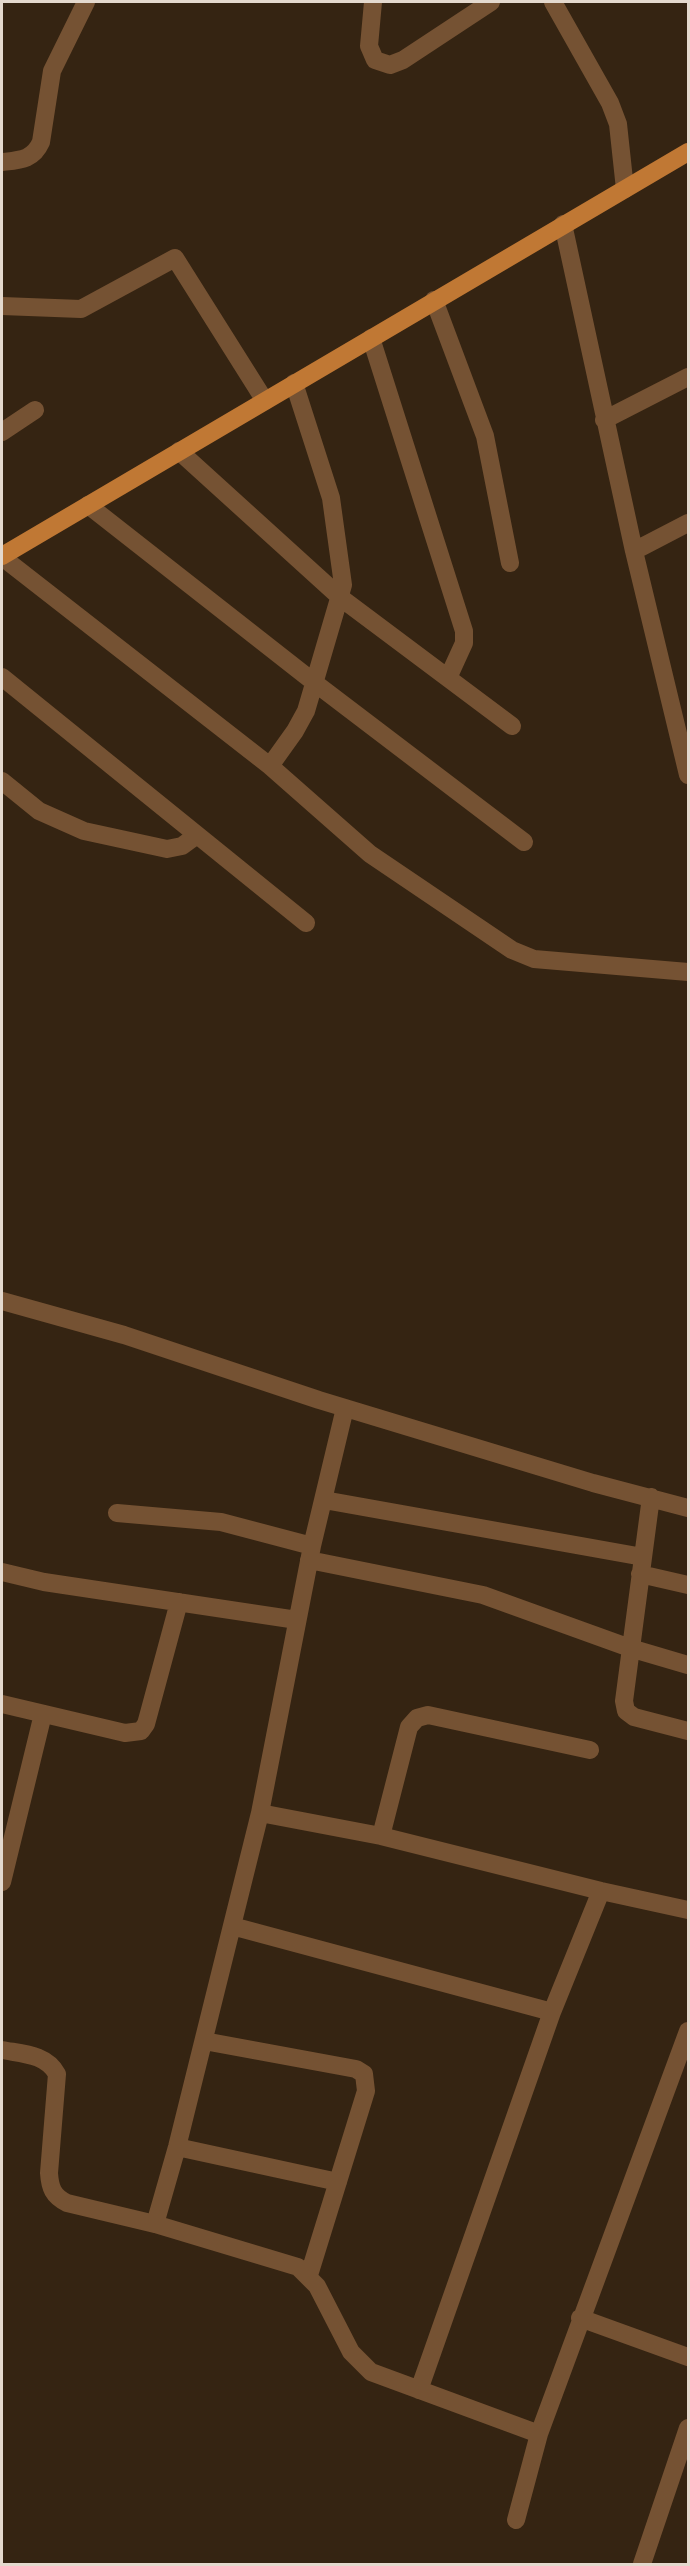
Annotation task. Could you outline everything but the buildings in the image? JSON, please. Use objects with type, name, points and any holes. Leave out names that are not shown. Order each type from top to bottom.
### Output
[{"type":"main road","points":[[2,557],[688,152]]},
{"type":"street","points":[[2,162],[27,159],[37,152],[41,142],[52,71],[86,2]]},
{"type":"street","points":[[373,2],[369,46],[375,60],[390,65],[403,60],[491,2]]},
{"type":"street","points":[[553,2],[610,103],[618,124],[625,189]]},
{"type":"street","points":[[563,224],[604,420],[688,775]]},
{"type":"street","points":[[2,306],[81,309],[175,258],[265,401]]},
{"type":"street","points":[[434,300],[485,436],[510,563]]},
{"type":"street","points":[[371,338],[464,630],[464,643],[448,678]]},
{"type":"street","points":[[604,420],[688,377]]},
{"type":"street","points":[[270,766],[300,722],[315,683],[341,598],[343,576],[331,498],[294,383]]},
{"type":"street","points":[[2,432],[35,410]]},
{"type":"street","points":[[179,451],[341,598],[512,726]]},
{"type":"street","points":[[88,505],[315,683],[524,842]]},
{"type":"street","points":[[634,551],[688,523]]},
{"type":"street","points":[[2,557],[270,766],[370,854],[523,956],[534,959],[688,972]]},
{"type":"street","points":[[2,677],[306,923]]},
{"type":"street","points":[[2,781],[39,811],[84,831],[167,849],[182,846],[197,836]]},
{"type":"street","points":[[2,1301],[124,1335],[345,1408],[593,1483],[688,1508]]},
{"type":"street","points":[[154,2224],[177,2147],[260,1812],[310,1553],[345,1408]]},
{"type":"street","points":[[651,1497],[624,1701],[626,1711],[634,1717],[688,1731]]},
{"type":"street","points":[[324,1500],[641,1565],[688,1586]]},
{"type":"street","points":[[117,1513],[221,1522],[310,1553],[483,1595],[630,1648],[688,1665]]},
{"type":"street","points":[[2,1572],[45,1582],[297,1620]]},
{"type":"street","points":[[2,1704],[125,1733],[141,1731],[146,1724],[179,1602]]},
{"type":"street","points":[[2,1882],[43,1714]]},
{"type":"street","points":[[381,1836],[410,1727],[417,1718],[428,1715],[590,1750]]},
{"type":"street","points":[[260,1812],[381,1836],[601,1891],[688,1910]]},
{"type":"street","points":[[419,2390],[552,2012],[601,1891]]},
{"type":"street","points":[[232,1926],[552,2012]]},
{"type":"street","points":[[516,2520],[539,2434],[688,2031]]},
{"type":"street","points":[[204,2041],[357,2069],[364,2074],[366,2091],[309,2276]]},
{"type":"street","points":[[2,2050],[43,2058],[52,2065],[57,2074],[49,2173],[50,2186],[56,2197],[67,2203],[154,2224],[298,2267],[317,2286],[351,2352],[360,2364],[371,2372],[539,2434]]},
{"type":"street","points":[[177,2147],[338,2182]]},
{"type":"street","points":[[580,2318],[688,2357]]},
{"type":"street","points":[[642,2565],[688,2428]]}]
